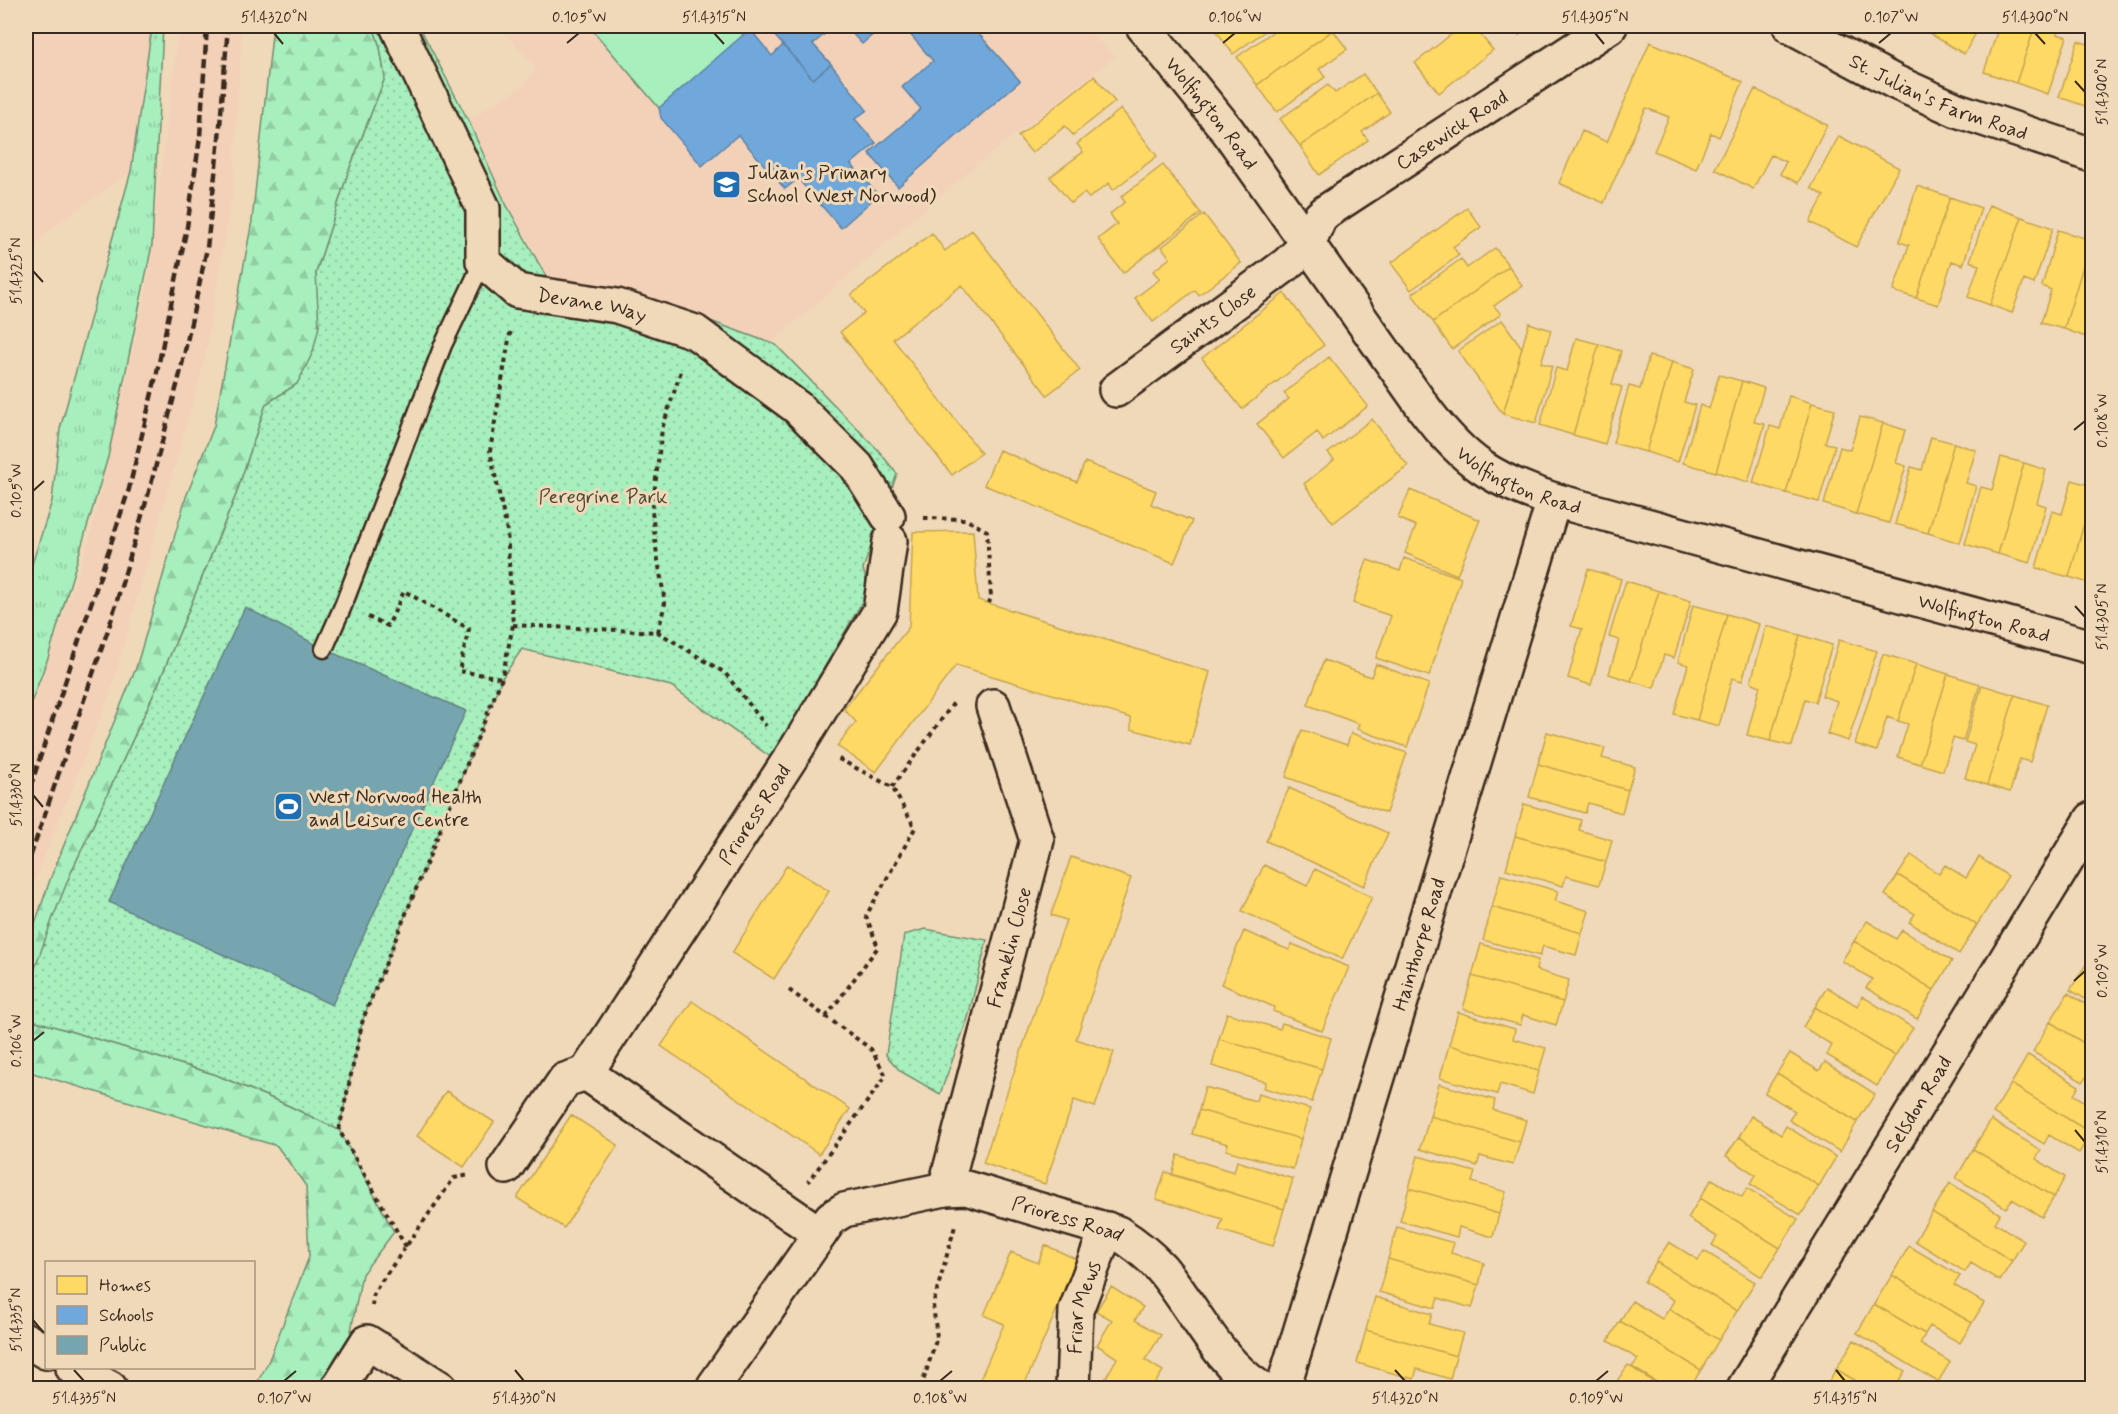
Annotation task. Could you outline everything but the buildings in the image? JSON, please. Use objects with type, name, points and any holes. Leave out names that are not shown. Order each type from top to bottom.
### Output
[{"type":"street","points":[[397,26],[483,208],[483,261]]},
{"type":"street","name":"Wolfington Road","points":[[1143,26],[1228,131],[1426,411],[1460,452],[1479,466],[1521,489],[1554,500],[2092,647]]},
{"type":"street","name":"Casewick Road","points":[[1308,244],[1320,217],[1327,211],[1610,26]]},
{"type":"street","name":"St. Julian's Farm Road","points":[[1790,26],[1885,77],[1957,111],[2092,155]]},
{"type":"street","name":"Saints Close","points":[[1116,390],[1287,264],[1308,244]]},
{"type":"street","name":"Devane Way","points":[[483,261],[517,291],[617,306],[695,332],[798,408],[857,467],[889,529]]},
{"type":"street","name":"Hainthorpe Road","points":[[1283,1389],[1554,500]]},
{"type":"street","name":"Prioress Road","points":[[506,1167],[565,1080],[586,1073],[800,744],[880,611],[889,529]]},
{"type":"street","name":"Franklin Close","points":[[955,1188],[1037,840],[993,706]]},
{"type":"street","name":"Selsdon Road","points":[[1744,1389],[2092,819]]},
{"type":"street","points":[[586,1073],[820,1234]]},
{"type":"street","name":"Prioress Road","points":[[714,1386],[831,1218],[844,1210],[955,1188],[1107,1228],[1136,1245],[1154,1261],[1222,1352],[1260,1389]]},
{"type":"street","name":"Friar Mews","points":[[1073,1389],[1076,1310],[1107,1228]]},
{"type":"street","points":[[26,1340],[45,1351]]},
{"type":"street","points":[[338,1389],[367,1342],[440,1389]]},
{"type":"street","points":[[75,1369],[110,1389]]},
{"type":"lane","points":[[324,649],[343,606],[443,345],[483,261]]},
{"type":"path","points":[[406,1247],[339,1130],[363,1019],[502,678],[513,625],[507,531],[490,451],[517,291]]},
{"type":"path","points":[[658,632],[665,603],[652,511],[662,429],[695,332]]},
{"type":"path","points":[[965,519],[987,531],[991,597],[989,603]]},
{"type":"path","points":[[343,606],[388,626],[404,591],[469,629],[459,671],[502,678]]},
{"type":"path","points":[[513,625],[658,632],[725,673],[769,729],[892,787],[915,828],[866,916],[878,947],[826,1017]]},
{"type":"path","points":[[892,787],[957,698]]},
{"type":"path","points":[[787,1212],[886,1076],[871,1049],[789,990]]},
{"type":"path","points":[[367,1342],[374,1292],[454,1178],[506,1167]]},
{"type":"path","points":[[921,1389],[937,1336],[933,1305],[955,1188]]},
{"type":"shaded area","points":[[26,26],[152,26],[131,171],[48,231],[26,260]]},
{"type":"shaded area","points":[[179,26],[242,26],[233,191],[204,362],[111,692],[26,903],[26,722],[89,541],[146,292]]},
{"type":"shaded area","name":"Julian's Primary School (West Norwood)","points":[[499,26],[1082,26],[1116,56],[975,166],[772,342],[683,311],[549,282],[535,252],[505,202],[468,120],[520,88],[537,69]]},
{"type":"green space","points":[[152,26],[163,26],[152,245],[108,457],[48,658],[26,716],[26,583],[52,501],[60,429],[131,171]]},
{"type":"green space","points":[[273,26],[373,26],[380,47],[385,78],[348,173],[316,273],[319,335],[308,367],[297,384],[266,404],[236,495],[158,685],[70,875],[26,994],[26,950],[51,877],[136,668],[186,497],[214,426],[252,221]]},
{"type":"green space","name":"Peregrine Park","points":[[373,26],[419,26],[468,120],[505,202],[549,282],[683,311],[776,345],[878,450],[897,474],[863,569],[869,590],[772,758],[671,686],[522,649],[502,678],[363,1019],[339,1130],[214,1074],[26,1018],[26,994],[70,875],[158,685],[236,495],[266,404],[297,384],[313,352],[319,326],[316,273],[348,173],[385,78],[380,47]]},
{"type":"green space","points":[[589,26],[735,26],[744,36],[659,108]]},
{"type":"green space","points":[[925,929],[987,940],[968,1018],[940,1094],[900,1071],[886,1055],[904,935]]},
{"type":"green space","points":[[26,1018],[214,1074],[339,1130],[394,1232],[362,1274],[351,1331],[361,1388],[254,1388],[267,1365],[309,1257],[306,1186],[277,1146],[26,1071]]},
{"type":"railway","points":[[26,800],[129,489],[157,372],[187,227],[200,137],[207,26]]},
{"type":"railway","points":[[26,869],[110,624],[148,495],[180,374],[207,248],[228,26]]},
{"type":"place","name":"Julian's Primary School (West Norwood)","points":[[726,184]]},
{"type":"place","name":"West Norwood Health and Leisure Centre","points":[[288,807]]}]
